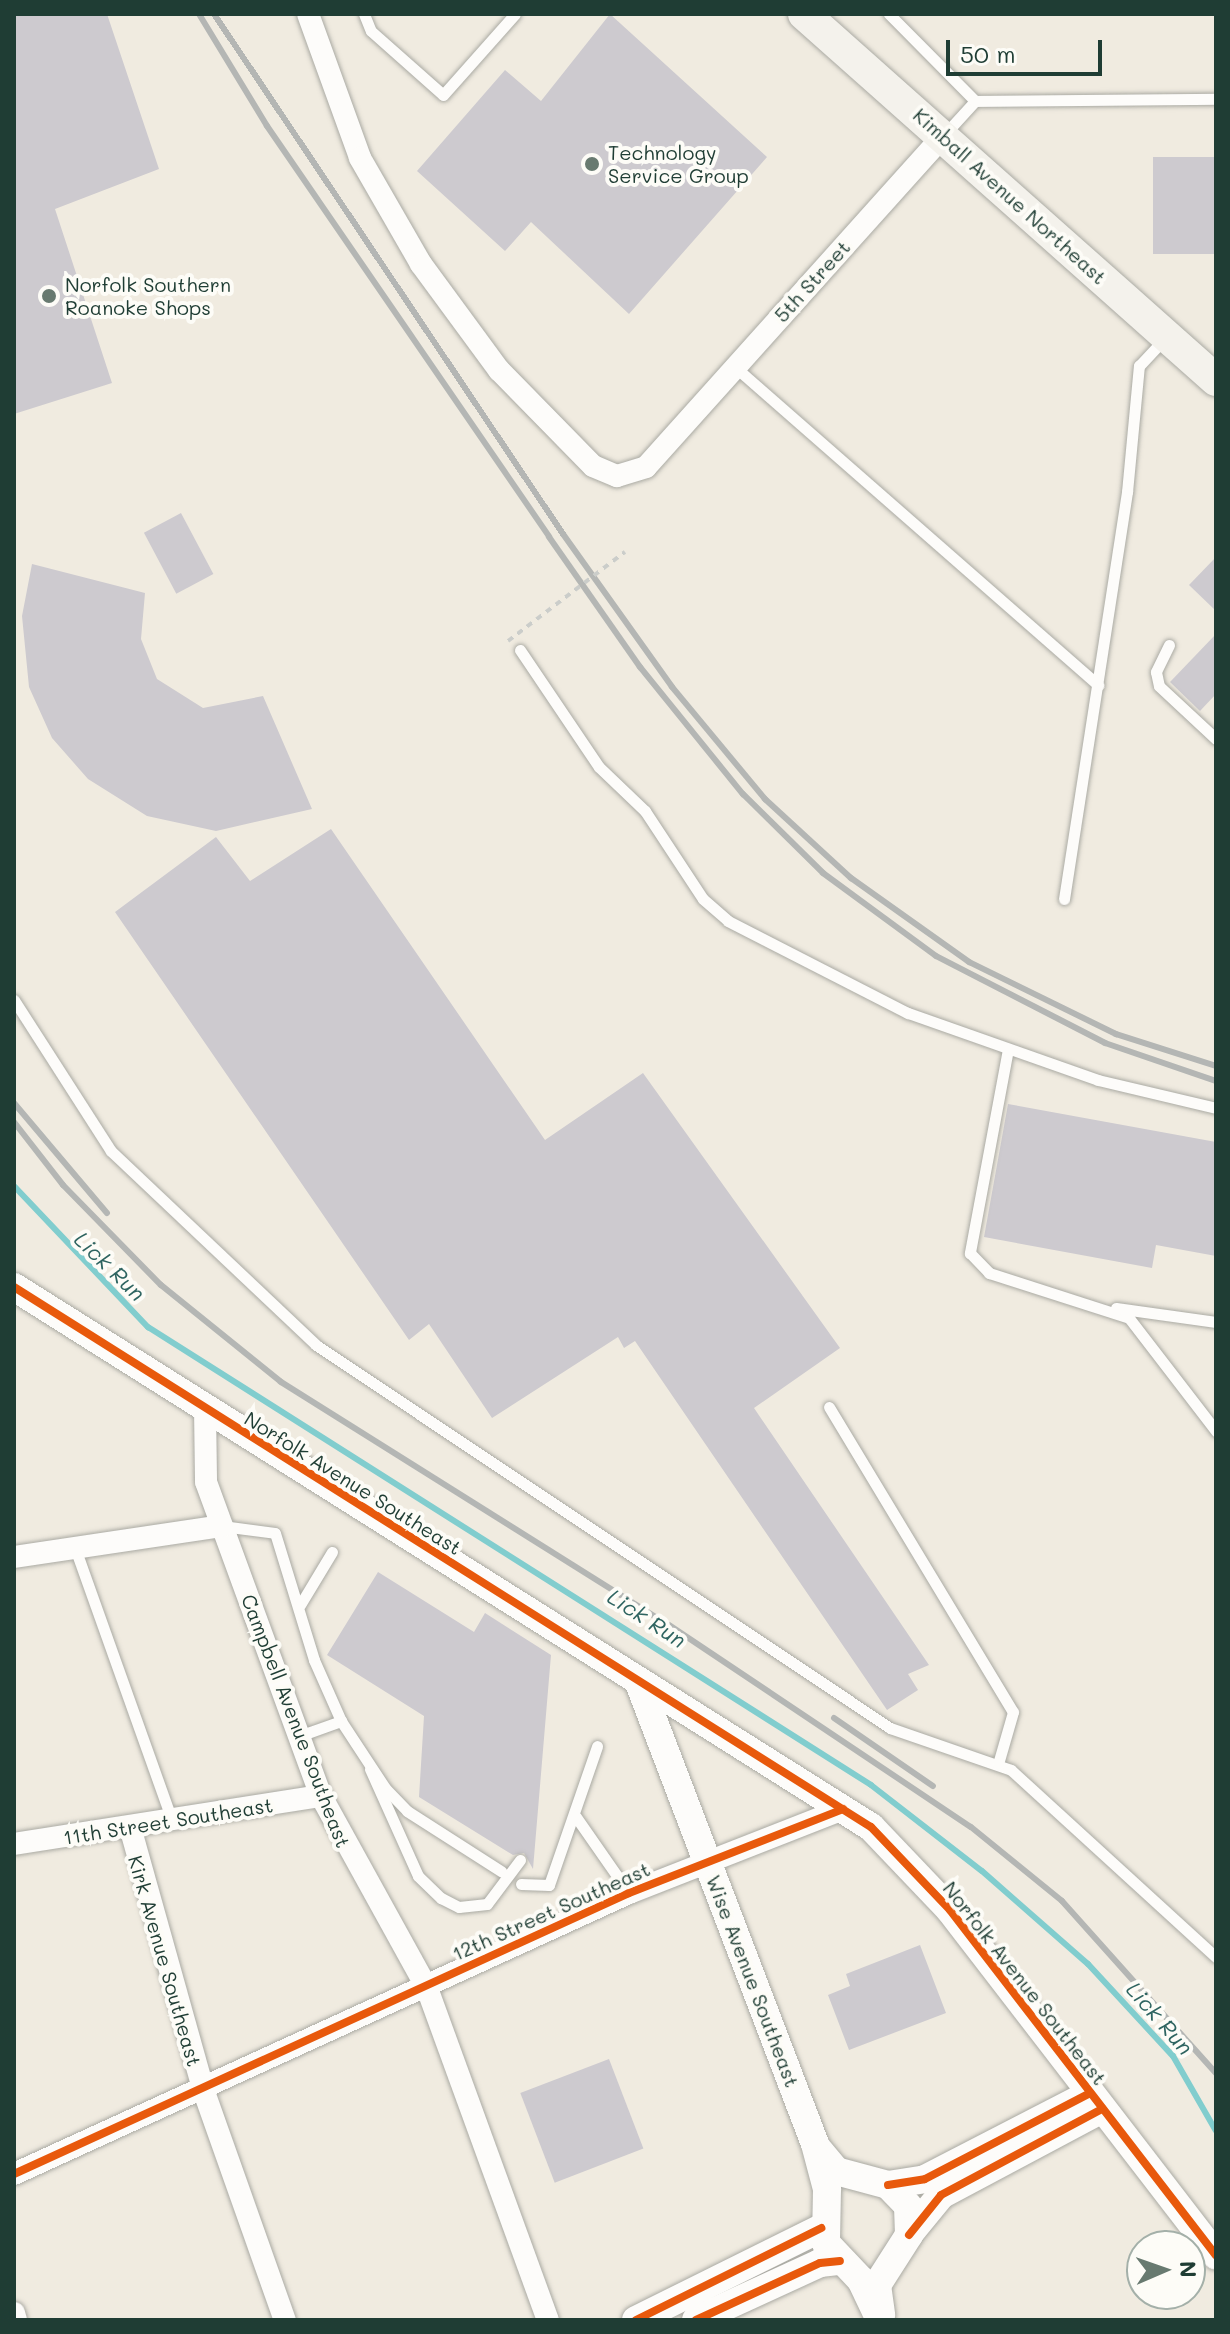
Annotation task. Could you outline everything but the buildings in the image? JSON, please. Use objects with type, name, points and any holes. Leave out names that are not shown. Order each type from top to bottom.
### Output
[{"type":"main road","name":"Kimball Avenue Northeast","points":[[804,14],[1216,380]]},
{"type":"street","name":"5th Street","points":[[308,14],[380,201],[499,370],[604,473],[646,467],[943,136]]},
{"type":"street","points":[[14,1287],[205,1408]]},
{"type":"street","name":"Campbell Avenue Southeast","points":[[205,1408],[202,1453],[222,1526],[321,1796],[427,1988],[548,2320]]},
{"type":"street","name":"Norfolk Avenue Southeast","points":[[205,1408],[843,1809],[918,1871],[1216,2255]]},
{"type":"street","points":[[14,1557],[222,1526]]},
{"type":"street","name":"Wise Avenue Southeast","points":[[639,1683],[815,2144],[823,2217],[844,2263],[881,2320]]},
{"type":"street","name":"11th Street Southeast","points":[[14,1844],[321,1796]]},
{"type":"street","name":"12th Street Southeast","points":[[14,2174],[427,1988],[629,1893],[843,1809]]},
{"type":"street","name":"Kirk Avenue Southeast","points":[[130,1827],[142,1893],[203,2089],[285,2320]]},
{"type":"street","points":[[636,2320],[823,2217],[838,2188],[925,2179],[1096,2101]]},
{"type":"street","name":"Wise Avenue Southeast","points":[[881,2320],[877,2285],[941,2195],[1096,2101]]},
{"type":"street","name":"Wise Avenue Southeast","points":[[815,2144],[836,2171],[876,2182]]},
{"type":"street","points":[[696,2320],[820,2263],[881,2268],[902,2247],[908,2206],[876,2182]]},
{"type":"street","points":[[14,2313],[16,2320]]},
{"type":"lane","points":[[364,14],[371,31],[443,95],[515,14]]},
{"type":"lane","points":[[889,14],[975,101],[1216,99]]},
{"type":"lane","points":[[906,14],[906,30]]},
{"type":"lane","points":[[943,136],[975,101]]},
{"type":"lane","points":[[1064,899],[1098,685],[1139,366],[1167,336]]},
{"type":"lane","points":[[735,367],[1098,685]]},
{"type":"lane","points":[[1169,645],[1156,672],[1159,686],[1216,739]]},
{"type":"lane","points":[[520,650],[599,767],[645,811],[703,899],[728,921],[908,1013],[1008,1049],[1216,1108]]},
{"type":"lane","points":[[14,1000],[111,1151],[316,1345],[890,1728],[998,1764],[1133,1875],[1216,1957]]},
{"type":"lane","points":[[1008,1049],[970,1253],[989,1273],[1107,1307],[1216,1322]]},
{"type":"lane","points":[[1107,1307],[1129,1318],[1163,1354],[1216,1431]]},
{"type":"lane","points":[[829,1407],[1013,1712],[998,1764]]},
{"type":"lane","points":[[222,1526],[275,1533],[300,1605],[314,1660],[341,1721],[407,1811],[501,1871]]},
{"type":"lane","points":[[75,1548],[172,1820]]},
{"type":"lane","points":[[300,1605],[332,1552]]},
{"type":"lane","points":[[299,1736],[341,1721]]},
{"type":"lane","points":[[521,1884],[549,1885],[576,1817],[597,1746]]},
{"type":"lane","points":[[368,1761],[376,1794],[418,1876],[441,1898],[459,1907],[487,1904],[520,1860]]},
{"type":"lane","points":[[576,1817],[629,1893]]},
{"type":"path","points":[[508,641],[625,552]]},
{"type":"waterway","name":"Lick Run","points":[[14,1186],[148,1327],[871,1785],[982,1871],[1088,1964],[1173,2056],[1216,2131]]},
{"type":"railway","points":[[199,14],[267,126],[549,537],[640,667],[743,794],[823,873],[936,956],[1105,1043],[1216,1081]]},
{"type":"railway","points":[[214,14],[563,534],[672,687],[765,799],[851,878],[969,962],[1116,1034],[1216,1066]]},
{"type":"railway","points":[[14,1103],[107,1213]]},
{"type":"railway","points":[[14,1122],[63,1185],[161,1285],[281,1382],[669,1625],[971,1827],[1062,1901],[1216,2073]]},
{"type":"railway","points":[[834,1718],[933,1786]]},
{"type":"cycle path","points":[[14,1287],[871,1827],[950,1910],[1216,2255]]},
{"type":"cycle path","points":[[14,2174],[629,1893],[843,1809]]},
{"type":"cycle path","points":[[888,2185],[925,2179],[1090,2093]]},
{"type":"cycle path","points":[[909,2235],[941,2195],[1102,2109]]},
{"type":"cycle path","points":[[636,2320],[821,2228]]},
{"type":"cycle path","points":[[696,2320],[820,2263],[840,2261]]},
{"type":"place","name":"Technology Service Group","points":[[592,164]]},
{"type":"place","name":"Norfolk Southern Roanoke Shops","points":[[49,296]]}]
